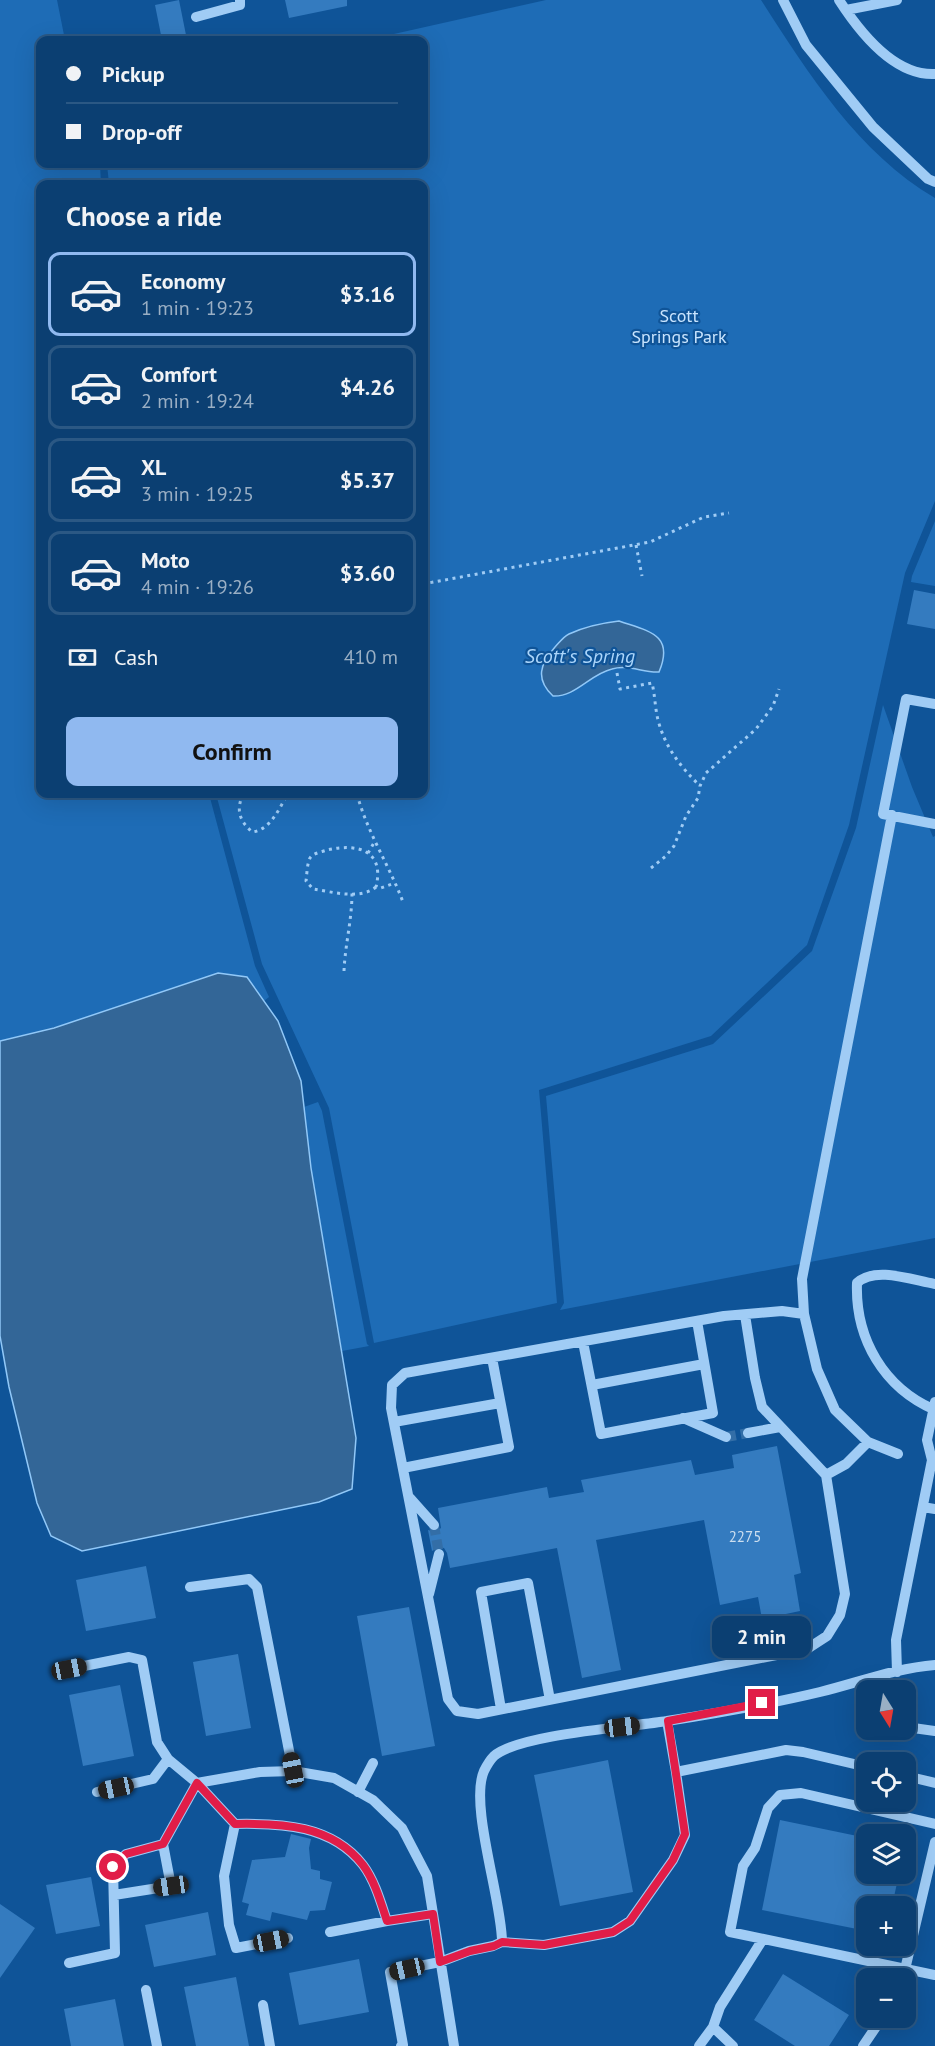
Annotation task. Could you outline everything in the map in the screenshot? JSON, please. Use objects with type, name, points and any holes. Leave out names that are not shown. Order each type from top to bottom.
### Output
[{"type":"street","points":[[196,16],[240,5],[240,0]]},
{"type":"street","points":[[783,0],[807,45],[873,128],[928,179],[935,182]]},
{"type":"street","points":[[838,0],[877,48],[900,66],[935,74]]},
{"type":"street","points":[[846,10],[897,0]]},
{"type":"street","points":[[935,704],[906,699],[883,814],[935,824]]},
{"type":"street","points":[[892,815],[802,1280],[804,1314],[817,1369],[835,1410],[868,1442],[898,1454]]},
{"type":"street","points":[[897,1672],[896,1640],[932,1460],[927,1440],[934,1407],[912,1397],[885,1375],[868,1344],[860,1319],[856,1297],[857,1283],[863,1277],[876,1274],[935,1284]]},
{"type":"street","points":[[746,1315],[755,1378],[762,1407],[826,1475],[845,1594],[840,1615],[827,1636],[807,1649],[478,1714],[457,1711],[448,1699],[391,1408],[392,1384],[405,1373],[697,1322],[746,1315],[782,1311],[804,1314]]},
{"type":"street","points":[[584,1342],[601,1434],[713,1413],[697,1322]]},
{"type":"street","points":[[403,1468],[508,1447],[492,1358]]},
{"type":"street","points":[[592,1385],[704,1364]]},
{"type":"street","points":[[394,1422],[500,1403]]},
{"type":"street","points":[[683,1418],[726,1437]]},
{"type":"street","points":[[748,1433],[780,1427]]},
{"type":"street","points":[[826,1475],[846,1464],[868,1442]]},
{"type":"street","points":[[408,1496],[434,1525]]},
{"type":"street","points":[[923,1507],[935,1509]]},
{"type":"street","points":[[428,1597],[439,1554]]},
{"type":"street","points":[[190,1587],[249,1580],[257,1587],[293,1770]]},
{"type":"street","points":[[501,1709],[481,1592],[528,1583],[550,1700]]},
{"type":"street","points":[[69,1669],[129,1657],[142,1660],[157,1742],[168,1760],[197,1783],[235,1824],[267,1823],[307,1828],[338,1842],[363,1865],[374,1886],[387,1921]]},
{"type":"street","points":[[502,1942],[502,1922],[482,1809],[481,1785],[484,1771],[494,1756],[516,1745],[544,1738],[668,1721],[817,1693],[897,1672],[935,1665]]},
{"type":"street","points":[[401,2046],[403,2046],[390,1972],[440,1962],[502,1942],[544,1945],[613,1932],[630,1921],[673,1860],[685,1834],[668,1721]]},
{"type":"street","points":[[916,1728],[935,1731]]},
{"type":"street","points":[[676,1772],[786,1750],[856,1764]]},
{"type":"street","points":[[97,1792],[153,1779],[168,1760]]},
{"type":"street","points":[[358,1792],[373,1762]]},
{"type":"street","points":[[197,1783],[260,1772],[293,1770],[334,1778],[374,1800],[402,1828],[427,1876],[454,2046]]},
{"type":"street","points":[[916,1778],[935,1783]]},
{"type":"street","points":[[114,1895],[171,1886],[163,1844],[197,1783]]},
{"type":"street","points":[[880,1968],[730,1932],[743,1866],[755,1848],[768,1809],[780,1795],[801,1793],[935,1824]]},
{"type":"street","points":[[235,1824],[224,1876],[229,1925],[236,1948],[288,1938]]},
{"type":"street","points":[[905,1968],[935,1842]]},
{"type":"street","points":[[69,1963],[115,1953],[113,1867],[126,1854],[163,1844]]},
{"type":"street","points":[[330,1932],[433,1914]]},
{"type":"street","points":[[699,2046],[713,2027],[720,2007],[764,1939]]},
{"type":"street","points":[[916,1974],[935,1975]]},
{"type":"street","points":[[146,1990],[157,2046]]},
{"type":"street","points":[[263,2005],[270,2046]]},
{"type":"street","points":[[713,2027],[733,2046]]},
{"type":"street","points":[[863,2046],[875,2028]]},
{"type":"path","points":[[428,583],[650,542],[704,517],[729,513]]},
{"type":"path","points":[[636,544],[642,576]]},
{"type":"path","points":[[617,673],[620,689],[652,683],[658,719],[668,749],[684,771],[700,786]]},
{"type":"path","points":[[651,868],[671,851],[686,816],[698,798],[706,773],[768,716],[779,689]]},
{"type":"path","points":[[241,798],[239,816],[252,832],[260,831],[270,823],[286,798]]},
{"type":"path","points":[[358,798],[363,814],[403,902]]},
{"type":"path","points":[[368,853],[375,841]]},
{"type":"path","points":[[376,887],[378,870],[375,862],[368,853],[356,847],[320,852],[309,859],[306,881],[313,889],[367,893],[376,887],[381,888],[395,882]]},
{"type":"path","points":[[344,971],[352,893]]},
{"type":"green space","points":[[0,0],[57,0],[64,36],[36,36],[36,168],[100,168],[101,180],[36,180],[36,798],[210,798],[255,966],[269,997],[264,1001],[247,977],[0,1041]]},
{"type":"green space","name":"Scott Springs Park","points":[[546,0],[761,0],[816,83],[858,135],[907,180],[935,198],[935,501],[905,573],[849,825],[807,945],[711,1036],[539,1090],[557,1303],[374,1343],[329,1108],[262,964],[217,798],[428,798],[428,180],[109,180],[107,168],[428,168],[428,36],[385,36]]},
{"type":"green space","points":[[935,521],[935,586],[911,582],[912,576]]},
{"type":"green space","points":[[883,705],[912,787],[933,837],[935,836],[935,1238],[560,1310],[564,1303],[546,1096],[713,1044],[812,951],[856,828]]},
{"type":"green space","points":[[318,1102],[322,1111],[369,1346],[342,1351],[311,1168],[304,1107]]},
{"type":"water","name":"Scott's Spring","points":[[619,621],[649,632],[661,642],[664,649],[659,672],[612,669],[597,675],[569,693],[553,696],[544,684],[542,672],[546,659],[555,647],[569,634]]},
{"type":"water","points":[[218,973],[247,977],[278,1021],[301,1081],[311,1168],[356,1438],[352,1489],[319,1502],[82,1551],[51,1536],[37,1503],[9,1387],[0,1336],[0,1041],[54,1028]]},
{"type":"building","points":[[179,0],[186,36],[161,36],[155,5]]},
{"type":"building","points":[[285,0],[347,0],[347,6],[289,18]]},
{"type":"building","points":[[914,590],[935,594],[935,629],[907,624]]},
{"type":"building","points":[[777,1446],[801,1573],[794,1575],[800,1611],[762,1619],[758,1597],[720,1605],[704,1520],[596,1540],[621,1670],[582,1678],[557,1548],[450,1568],[444,1548],[438,1547],[432,1551],[428,1530],[435,1532],[441,1528],[438,1508],[547,1487],[549,1498],[584,1492],[581,1480],[691,1460],[695,1475],[734,1468],[732,1455]]},
{"type":"building","points":[[146,1566],[156,1618],[86,1631],[76,1580]]},
{"type":"building","points":[[409,1607],[435,1746],[382,1756],[357,1616]]},
{"type":"building","points":[[238,1654],[251,1728],[206,1736],[193,1662]]},
{"type":"building","points":[[120,1685],[134,1756],[83,1766],[69,1695]]},
{"type":"building","points":[[608,1760],[633,1892],[560,1906],[534,1775]]},
{"type":"building","points":[[780,1820],[856,1836],[856,1884],[897,1884],[894,1896],[856,1896],[856,1929],[762,1910]]},
{"type":"building","points":[[291,1834],[311,1839],[309,1848],[311,1869],[320,1871],[320,1879],[332,1882],[325,1910],[310,1911],[307,1920],[272,1912],[270,1921],[246,1915],[249,1904],[242,1902],[252,1860],[285,1857]]},
{"type":"building","points":[[91,1877],[100,1926],[56,1934],[46,1885]]},
{"type":"building","points":[[0,1904],[35,1928],[0,1978]]},
{"type":"building","points":[[208,1912],[216,1955],[154,1967],[145,1925]]},
{"type":"building","points":[[359,1959],[369,2012],[299,2025],[289,1973]]},
{"type":"building","points":[[783,1974],[849,2015],[829,2046],[795,2046],[754,2020]]},
{"type":"building","points":[[236,1977],[249,2046],[196,2046],[184,1987]]},
{"type":"building","points":[[115,1999],[124,2046],[71,2046],[64,2009]]},
{"type":"tunnel","points":[[726,1437],[748,1433]]},
{"type":"tunnel","points":[[434,1525],[439,1554]]},
{"type":"route","points":[[113,1867],[126,1854],[163,1844],[197,1783],[235,1824],[267,1823],[307,1828],[338,1842],[363,1865],[374,1886],[387,1921],[433,1914],[440,1962],[502,1942],[544,1945],[613,1932],[630,1921],[673,1860],[685,1834],[668,1721],[762,1703]]}]
